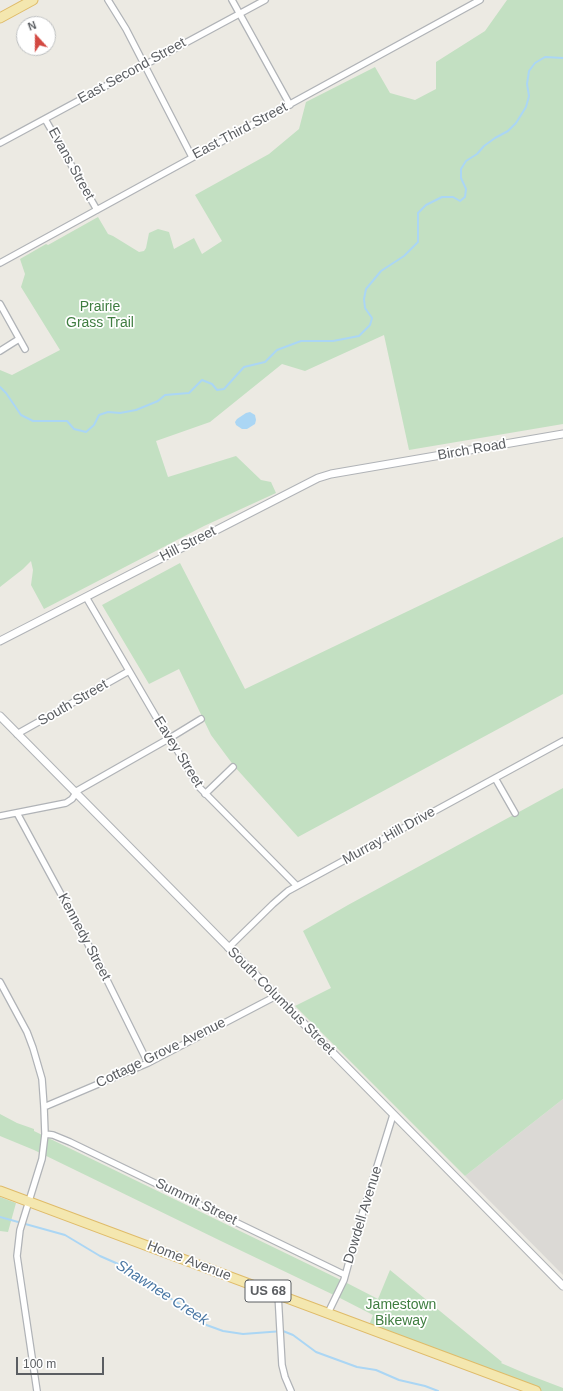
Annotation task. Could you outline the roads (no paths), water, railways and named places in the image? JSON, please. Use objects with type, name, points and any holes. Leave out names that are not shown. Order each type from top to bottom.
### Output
[{"type":"main road","points":[[0,18],[33,0]]},
{"type":"main road","name":"Home Avenue","points":[[0,1191],[536,1391]]},
{"type":"street","points":[[108,0],[126,29],[192,158]]},
{"type":"street","points":[[232,0],[290,105]]},
{"type":"street","name":"East Second Street","points":[[0,144],[265,0]]},
{"type":"street","name":"East Third Street","points":[[0,263],[480,0]]},
{"type":"street","name":"Evans Street","points":[[45,119],[97,210]]},
{"type":"street","points":[[0,304],[25,349]]},
{"type":"street","points":[[0,351],[19,339]]},
{"type":"street","name":"Birch Road","points":[[381,466],[563,434]]},
{"type":"street","name":"Hill Street","points":[[0,641],[310,482],[331,474],[381,466]]},
{"type":"street","name":"Eavey Street","points":[[86,596],[166,734],[205,794],[297,886]]},
{"type":"street","name":"South Street","points":[[17,734],[129,671]]},
{"type":"street","name":"South Columbus Street","points":[[0,716],[563,1286]]},
{"type":"street","points":[[0,816],[66,803],[72,799],[76,793],[201,719]]},
{"type":"street","name":"Murray Hill Drive","points":[[228,948],[273,904],[297,886],[563,741]]},
{"type":"street","points":[[205,794],[233,767]]},
{"type":"street","points":[[495,778],[515,813]]},
{"type":"street","name":"Kennedy Street","points":[[17,813],[102,970],[148,1062]]},
{"type":"street","points":[[0,982],[27,1032],[42,1079],[45,1134],[42,1159],[20,1230],[17,1263],[38,1391]]},
{"type":"street","name":"Cottage Grove Avenue","points":[[44,1107],[148,1062],[276,996]]},
{"type":"street","name":"Dowdell Avenue","points":[[328,1313],[345,1275],[360,1218],[394,1115]]},
{"type":"street","name":"Summit Street","points":[[45,1134],[53,1135],[70,1142],[345,1275]]},
{"type":"street","points":[[278,1294],[282,1365],[291,1391]]},
{"type":"water","points":[[250,412],[255,415],[255,424],[247,429],[242,429],[236,425],[235,422],[237,419]]},
{"type":"waterway","points":[[0,387],[21,415],[33,421],[67,421],[74,429],[86,432],[94,425],[99,415],[108,412],[120,413],[136,410],[158,401],[165,395],[189,393],[202,380],[212,384],[217,390],[224,389],[244,367],[265,362],[277,350],[301,341],[333,341],[359,336],[370,325],[372,318],[365,308],[364,299],[366,289],[381,271],[404,256],[418,242],[418,213],[426,205],[442,197],[453,197],[460,201],[465,197],[466,189],[461,178],[461,169],[466,161],[477,154],[484,146],[495,138],[508,131],[516,123],[526,107],[529,96],[527,84],[529,71],[535,63],[545,57],[563,58]]},
{"type":"waterway","name":"Shawnee Creek","points":[[0,1217],[65,1235],[100,1256],[125,1267],[151,1287],[178,1303],[201,1323],[223,1331],[243,1334],[283,1331],[293,1335],[316,1352],[357,1367],[376,1370],[399,1380],[425,1386],[438,1391]]},
{"type":"park label","name":"Prairie Grass Trail","points":[[100,316]]},
{"type":"park label","name":"Jamestown Bikeway","points":[[401,1314]]}]
